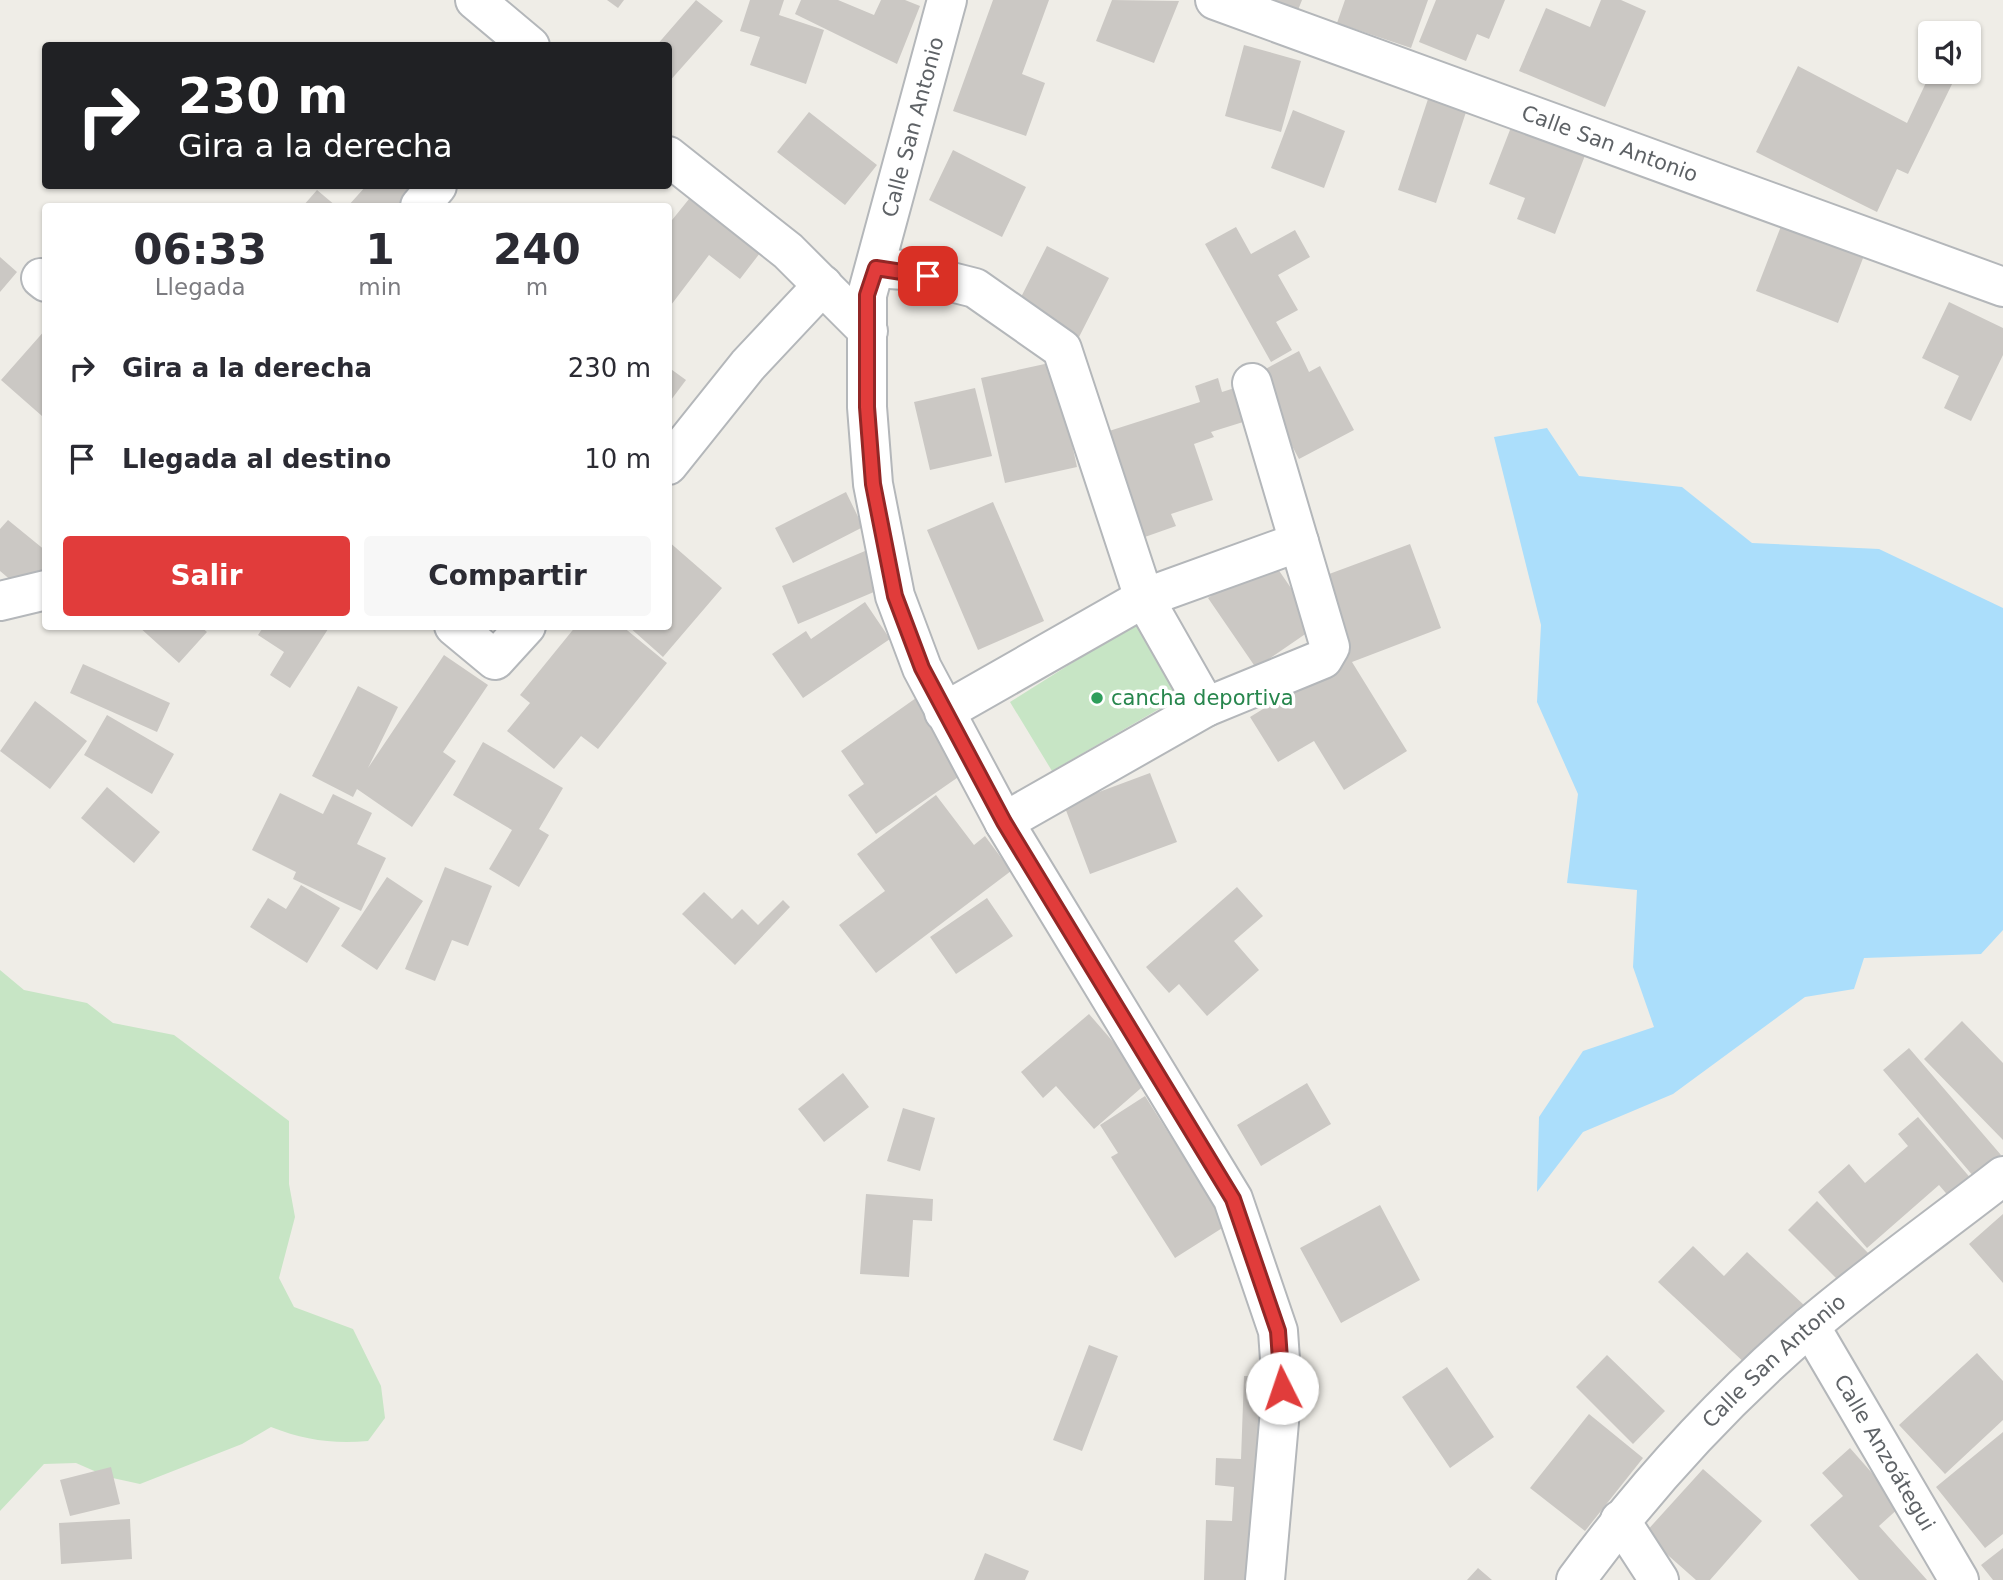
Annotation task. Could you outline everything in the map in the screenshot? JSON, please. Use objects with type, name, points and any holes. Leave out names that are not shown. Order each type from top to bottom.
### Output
[{"type":"street","points":[[475,0],[525,42]]},
{"type":"street","name":"Calle San Antonio","points":[[947,0],[867,295],[867,407],[873,484],[895,596],[922,668],[1004,822],[1233,1199],[1278,1331],[1282,1388],[1265,1580]]},
{"type":"street","name":"Calle San Antonio","points":[[1215,0],[2003,287]]},
{"type":"street","points":[[672,159],[788,251],[868,331]]},
{"type":"street","points":[[423,203],[434,189]]},
{"type":"street","points":[[876,268],[904,270],[975,288],[1062,349],[1143,598],[1206,707]]},
{"type":"street","points":[[672,460],[748,365],[823,285]]},
{"type":"street","points":[[1004,822],[1206,707],[1328,654],[1330,648],[1252,383]]},
{"type":"street","points":[[944,712],[1143,598],[1299,542]]},
{"type":"street","points":[[0,601],[42,591]]},
{"type":"street","points":[[459,630],[495,660],[522,630]]},
{"type":"street","name":"Calle San Antonio","points":[[1576,1580],[1620,1520],[1693,1438],[1810,1326],[2003,1176]]},
{"type":"street","name":"Calle Anzoátegui","points":[[1810,1326],[1959,1580]]},
{"type":"street","points":[[1620,1520],[1659,1580]]},
{"type":"green space","name":"cancha deportiva","points":[[1137,622],[1185,694],[1052,771],[1010,702]]},
{"type":"green space","points":[[0,970],[24,990],[87,1003],[113,1023],[174,1035],[289,1121],[289,1184],[295,1217],[279,1278],[294,1307],[353,1329],[381,1386],[385,1418],[368,1441],[318,1440],[271,1427],[242,1444],[140,1484],[108,1477],[76,1463],[44,1464],[0,1511]]},
{"type":"water","points":[[1547,428],[1579,476],[1682,487],[1752,543],[1879,549],[2003,608],[2003,930],[1981,954],[1864,958],[1854,989],[1805,997],[1673,1094],[1583,1132],[1537,1192],[1539,1117],[1583,1051],[1654,1027],[1633,967],[1637,890],[1567,883],[1578,794],[1537,702],[1541,625],[1494,437]]},
{"type":"building","points":[[607,0],[624,0],[618,8]]},
{"type":"building","points":[[696,0],[723,21],[672,78],[672,42],[659,42]]},
{"type":"building","points":[[750,0],[784,0],[779,15],[824,30],[806,84],[750,65],[760,37],[740,31]]},
{"type":"building","points":[[801,0],[838,0],[874,15],[881,0],[905,0],[920,6],[897,64],[795,14]]},
{"type":"building","points":[[993,0],[1049,0],[1022,74],[1045,83],[1026,136],[953,111]]},
{"type":"building","points":[[1112,0],[1179,1],[1154,63],[1096,41]]},
{"type":"building","points":[[1272,0],[1302,0],[1298,10]]},
{"type":"building","points":[[1345,0],[1428,0],[1411,48],[1337,23]]},
{"type":"building","points":[[1436,0],[1505,0],[1489,39],[1477,34],[1466,61],[1419,42]]},
{"type":"building","points":[[1601,0],[1621,0],[1646,11],[1605,107],[1519,71],[1546,8],[1590,27]]},
{"type":"building","points":[[1244,45],[1301,61],[1281,132],[1225,116]]},
{"type":"building","points":[[1798,66],[1907,123],[1925,84],[1952,84],[1908,174],[1897,169],[1877,212],[1756,152]]},
{"type":"building","points":[[1430,93],[1468,106],[1436,203],[1398,190]]},
{"type":"building","points":[[1293,110],[1345,131],[1324,188],[1271,168]]},
{"type":"building","points":[[809,112],[877,165],[845,205],[777,152]]},
{"type":"building","points":[[1515,117],[1589,145],[1555,234],[1517,219],[1525,198],[1489,184]]},
{"type":"building","points":[[953,150],[1026,187],[1002,237],[929,200]]},
{"type":"building","points":[[363,189],[414,189],[402,203],[351,203]]},
{"type":"building","points":[[317,190],[332,203],[306,203]]},
{"type":"building","points":[[689,199],[760,253],[740,279],[709,255],[672,304],[672,220]]},
{"type":"building","points":[[1783,221],[1865,253],[1838,323],[1756,291]]},
{"type":"building","points":[[1236,227],[1251,254],[1295,230],[1310,257],[1278,275],[1298,310],[1276,322],[1292,350],[1271,362],[1205,244]]},
{"type":"building","points":[[1047,246],[1109,278],[1079,337],[1017,305]]},
{"type":"building","points":[[0,257],[17,272],[0,292]]},
{"type":"building","points":[[1949,302],[2003,328],[2003,355],[1971,421],[1944,408],[1959,376],[1922,358]]},
{"type":"building","points":[[42,334],[42,416],[1,380]]},
{"type":"building","points":[[1299,351],[1309,372],[1320,366],[1354,430],[1299,459],[1254,375]]},
{"type":"building","points":[[1054,362],[1077,467],[1005,483],[981,378]]},
{"type":"building","points":[[672,370],[686,380],[672,399]]},
{"type":"building","points":[[1218,378],[1222,392],[1244,385],[1256,418],[1211,432],[1214,437],[1194,444],[1213,500],[1171,514],[1176,526],[1142,538],[1106,432],[1200,402],[1195,386]]},
{"type":"building","points":[[975,388],[992,456],[930,470],[914,402]]},
{"type":"building","points":[[846,492],[863,527],[793,563],[775,528]]},
{"type":"building","points":[[993,502],[1044,621],[978,650],[927,530]]},
{"type":"building","points":[[8,520],[42,548],[42,572],[25,592],[0,571],[0,529]]},
{"type":"building","points":[[672,544],[722,588],[663,657],[633,630],[672,630]]},
{"type":"building","points":[[1410,544],[1441,628],[1352,662],[1407,751],[1344,790],[1314,741],[1278,762],[1250,717],[1346,658],[1313,580]]},
{"type":"building","points":[[865,551],[881,589],[798,624],[782,586]]},
{"type":"building","points":[[1269,556],[1317,626],[1256,668],[1208,598]]},
{"type":"building","points":[[865,602],[890,639],[803,698],[772,654],[806,631],[811,639]]},
{"type":"building","points":[[142,630],[207,632],[179,663]]},
{"type":"building","points":[[261,630],[327,630],[290,688],[270,675],[284,652],[258,635]]},
{"type":"building","points":[[573,630],[627,630],[667,663],[598,749],[581,736],[554,769],[507,731],[530,703],[520,695]]},
{"type":"building","points":[[444,655],[488,685],[443,752],[456,761],[412,827],[357,789],[353,797],[312,776],[358,686],[398,707],[368,768]]},
{"type":"building","points":[[83,664],[170,703],[157,732],[70,693]]},
{"type":"building","points":[[916,698],[967,771],[876,834],[848,795],[864,784],[841,751]]},
{"type":"building","points":[[35,701],[87,741],[50,789],[0,751]]},
{"type":"building","points":[[107,715],[174,754],[152,794],[84,755]]},
{"type":"building","points":[[483,742],[563,788],[539,829],[549,835],[519,887],[489,869],[512,830],[453,795]]},
{"type":"building","points":[[1150,773],[1177,842],[1090,874],[1064,805]]},
{"type":"building","points":[[107,787],[160,832],[134,863],[81,818]]},
{"type":"building","points":[[280,793],[323,814],[333,794],[372,813],[357,844],[386,858],[361,911],[293,879],[296,872],[252,850]]},
{"type":"building","points":[[936,795],[974,845],[985,836],[1011,871],[876,973],[839,925],[885,891],[857,854]]},
{"type":"building","points":[[445,867],[492,886],[468,946],[452,940],[435,981],[405,969]]},
{"type":"building","points":[[387,877],[423,901],[377,970],[341,946]]},
{"type":"building","points":[[301,885],[340,908],[307,963],[250,927],[268,898],[286,909]]},
{"type":"building","points":[[1237,887],[1263,916],[1234,941],[1259,970],[1207,1016],[1179,984],[1169,993],[1146,967]]},
{"type":"building","points":[[704,892],[732,919],[742,909],[758,925],[783,900],[790,907],[735,965],[682,914]]},
{"type":"building","points":[[987,898],[1013,936],[956,974],[930,937]]},
{"type":"building","points":[[1089,1014],[1148,1082],[1094,1129],[1056,1086],[1043,1098],[1021,1072]]},
{"type":"building","points":[[1962,1021],[2003,1063],[2003,1140],[1924,1059]]},
{"type":"building","points":[[1909,1048],[2001,1155],[1974,1177],[1883,1070]]},
{"type":"building","points":[[843,1073],[869,1107],[824,1142],[798,1109]]},
{"type":"building","points":[[1307,1083],[1331,1124],[1261,1166],[1237,1125]]},
{"type":"building","points":[[1145,1096],[1227,1225],[1175,1258],[1111,1157],[1118,1153],[1100,1125]]},
{"type":"building","points":[[903,1108],[935,1118],[920,1171],[887,1161]]},
{"type":"building","points":[[1918,1117],[1973,1181],[1951,1199],[1939,1185],[1867,1248],[1818,1192],[1849,1164],[1865,1183],[1908,1146],[1898,1134]]},
{"type":"building","points":[[866,1194],[933,1199],[932,1221],[913,1220],[909,1277],[860,1274]]},
{"type":"building","points":[[1817,1201],[1872,1257],[1843,1285],[1788,1230]]},
{"type":"building","points":[[1380,1205],[1420,1280],[1341,1323],[1300,1248]]},
{"type":"building","points":[[2003,1214],[2003,1283],[1969,1244]]},
{"type":"building","points":[[1693,1246],[1724,1276],[1747,1252],[1805,1306],[1748,1366],[1658,1282]]},
{"type":"building","points":[[1089,1345],[1118,1356],[1082,1451],[1053,1440]]},
{"type":"building","points":[[1977,1353],[2003,1381],[2003,1420],[1945,1474],[1899,1425]]},
{"type":"building","points":[[1607,1355],[1665,1411],[1633,1444],[1576,1387]]},
{"type":"building","points":[[1447,1367],[1494,1437],[1450,1468],[1402,1397]]},
{"type":"building","points":[[1244,1376],[1272,1377],[1263,1580],[1204,1580],[1206,1520],[1232,1521],[1234,1487],[1215,1485],[1216,1458],[1241,1459]]},
{"type":"building","points":[[1589,1414],[1643,1458],[1585,1531],[1530,1488]]},
{"type":"building","points":[[2003,1432],[2003,1534],[1985,1548],[1936,1487]]},
{"type":"building","points":[[1850,1448],[1901,1506],[1879,1526],[1927,1580],[1859,1580],[1810,1525],[1843,1496],[1822,1473]]},
{"type":"building","points":[[111,1467],[120,1504],[70,1516],[60,1480]]},
{"type":"building","points":[[1703,1469],[1762,1521],[1710,1580],[1696,1580],[1644,1534]]},
{"type":"building","points":[[130,1519],[132,1559],[61,1564],[59,1523]]},
{"type":"building","points":[[2003,1548],[2003,1580],[1993,1580],[1981,1565]]},
{"type":"building","points":[[985,1553],[1029,1571],[1025,1580],[974,1580]]},
{"type":"building","points":[[1478,1568],[1492,1580],[1467,1580]]},
{"type":"place","name":"cancha deportiva","points":[[1097,698]]},
{"type":"route","points":[[928,276],[904,270],[876,268],[867,295],[867,407],[873,484],[895,596],[922,668],[1004,822],[1233,1199],[1278,1331],[1282,1388]]}]
